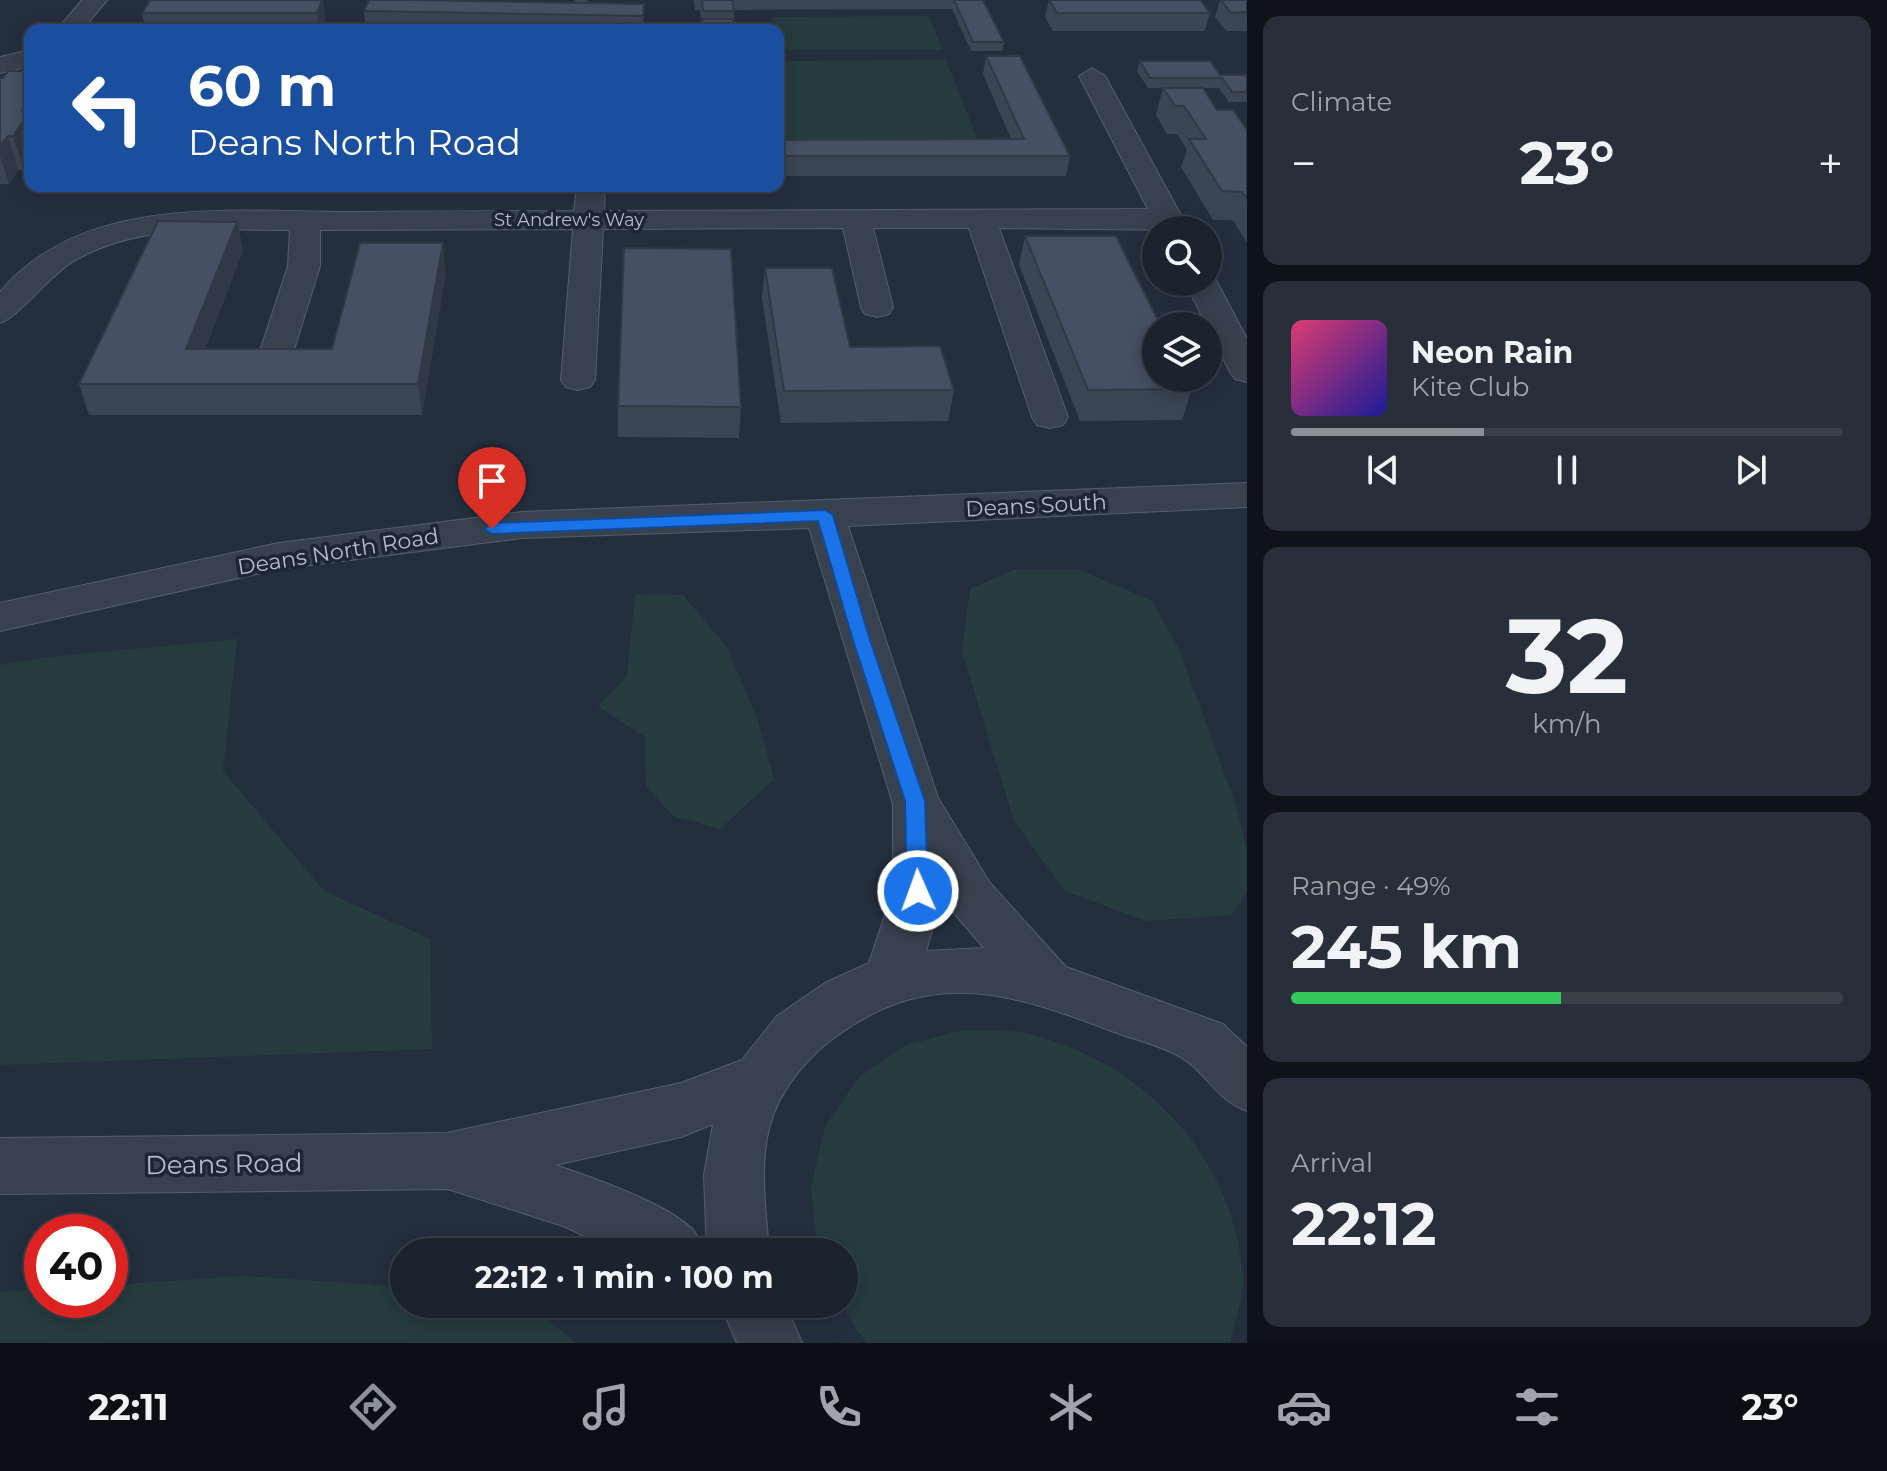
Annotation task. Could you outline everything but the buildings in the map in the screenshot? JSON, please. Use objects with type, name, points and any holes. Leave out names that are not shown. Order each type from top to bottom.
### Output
[{"type":"street","points":[[74,24],[95,0]]},
{"type":"street","points":[[0,65],[24,59]]},
{"type":"street","name":"St Andrew's Way","points":[[1092,76],[1167,216]]},
{"type":"street","points":[[229,221],[260,192]]},
{"type":"street","points":[[578,380],[602,268],[590,220],[591,192]]},
{"type":"street","points":[[856,218],[877,307]]},
{"type":"street","name":"St Andrew's Way","points":[[0,313],[31,276],[79,244],[132,227],[229,221],[856,218],[1142,223]]},
{"type":"street","points":[[981,218],[1009,257],[1050,417]]},
{"type":"street","points":[[271,369],[304,266],[305,221]]},
{"type":"street","points":[[1208,296],[1247,372]]},
{"type":"street","name":"Deans South","points":[[825,515],[1247,495]]},
{"type":"street","points":[[825,515],[860,637],[915,801],[972,898],[1047,983]]},
{"type":"street","name":"Deans North Road","points":[[0,617],[279,556],[522,525],[825,515]]},
{"type":"street","points":[[891,978],[918,891],[915,801]]},
{"type":"street","points":[[737,1238],[734,1175],[744,1113],[762,1078],[797,1033],[844,1000],[891,978],[976,969],[1047,983],[1225,1044],[1247,1085]]},
{"type":"street","name":"Deans Road","points":[[0,1166],[447,1161],[681,1110],[762,1078]]},
{"type":"street","name":"Deans Road","points":[[447,1161],[553,1192],[653,1238]]},
{"type":"green space","points":[[928,16],[943,50],[784,50],[784,24],[773,24],[772,17]]},
{"type":"green space","points":[[946,60],[981,148],[786,149],[784,61]]},
{"type":"green space","points":[[1013,570],[1079,570],[1151,600],[1179,649],[1235,803],[1247,850],[1247,892],[1231,915],[1146,921],[1065,891],[1014,821],[962,651],[970,589]]},
{"type":"green space","points":[[635,594],[683,595],[727,647],[758,721],[774,779],[720,829],[673,816],[646,786],[645,737],[598,706],[627,677]]},
{"type":"green space","points":[[237,639],[223,771],[324,891],[430,939],[432,1049],[0,1065],[0,665],[50,657]]},
{"type":"green space","points":[[964,1030],[1023,1032],[1073,1048],[1111,1068],[1146,1092],[1177,1122],[1202,1156],[1223,1193],[1236,1234],[1243,1278],[1230,1343],[868,1343],[850,1318],[858,1318],[858,1238],[816,1238],[811,1187],[825,1127],[858,1078],[906,1045]]},
{"type":"green space","points":[[245,1276],[390,1286],[390,1318],[546,1318],[576,1343],[0,1343],[0,1292],[24,1290],[24,1318],[128,1318],[128,1284]]},
{"type":"route","points":[[492,529],[522,525],[825,515],[860,637],[915,801],[918,891]]}]
